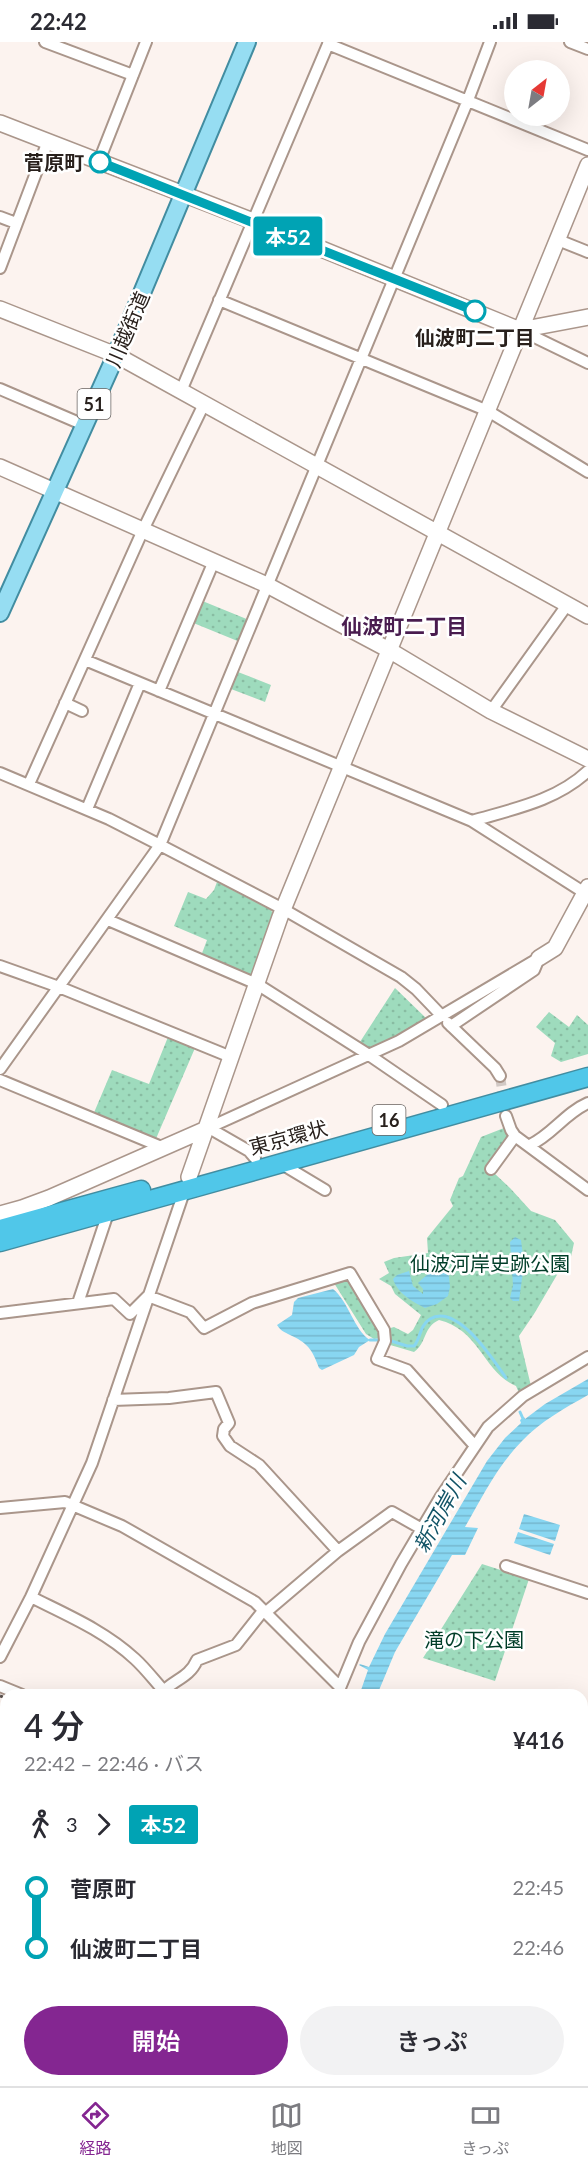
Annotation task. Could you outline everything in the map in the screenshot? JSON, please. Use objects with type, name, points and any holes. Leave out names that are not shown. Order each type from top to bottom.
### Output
[{"type":"highway","name":"東京環状","points":[[0,1242],[108,1213],[255,1158],[588,1065]]},
{"type":"highway","name":"東京環状","points":[[0,1229],[280,1162],[588,1077]]},
{"type":"main road","name":"川越街道","points":[[0,613],[116,355],[247,42]]},
{"type":"street","points":[[45,42],[133,75]]},
{"type":"street","points":[[99,161],[146,42]]},
{"type":"street","points":[[0,1069],[160,845],[490,42]]},
{"type":"street","points":[[570,42],[588,49]]},
{"type":"street","points":[[181,391],[328,43],[588,150]]},
{"type":"street","points":[[0,123],[394,278],[520,330],[588,363]]},
{"type":"street","points":[[0,268],[48,141]]},
{"type":"street","points":[[0,1657],[31,1597],[92,1462],[283,909],[588,165]]},
{"type":"street","points":[[0,217],[16,223]]},
{"type":"street","points":[[558,240],[588,252]]},
{"type":"street","points":[[219,300],[488,411],[588,472]]},
{"type":"street","points":[[0,309],[116,355],[588,616]]},
{"type":"street","points":[[520,330],[588,317]]},
{"type":"street","points":[[0,389],[84,425]]},
{"type":"street","points":[[29,784],[143,530],[204,404]]},
{"type":"street","points":[[0,467],[267,585],[389,650],[490,711],[588,759]]},
{"type":"street","points":[[159,691],[214,561]]},
{"type":"street","points":[[490,711],[567,605]]},
{"type":"street","points":[[0,1214],[31,1205],[164,1148],[419,1030],[555,948],[587,892],[472,820],[85,660]]},
{"type":"street","points":[[87,809],[140,683]]},
{"type":"street","points":[[65,704],[82,711]]},
{"type":"street","points":[[472,820],[552,796],[573,785],[588,771]]},
{"type":"street","points":[[0,772],[87,809],[283,909],[401,977],[438,1011]]},
{"type":"street","points":[[108,920],[257,984],[369,1055],[442,1105]]},
{"type":"street","points":[[500,1076],[495,1068],[449,1023],[534,970],[539,958]]},
{"type":"street","points":[[0,966],[59,987],[231,1057]]},
{"type":"street","points":[[0,1080],[164,1148]]},
{"type":"street","points":[[530,1145],[543,1139],[567,1115],[588,1103]]},
{"type":"street","points":[[506,1116],[515,1136],[588,1190]]},
{"type":"street","points":[[207,1129],[249,1151],[255,1158]]},
{"type":"street","points":[[491,1169],[515,1136]]},
{"type":"street","points":[[280,1162],[325,1190]]},
{"type":"street","points":[[78,1303],[108,1213]]},
{"type":"street","points":[[148,1296],[190,1312],[204,1328],[252,1303],[350,1273],[384,1330],[385,1341],[372,1360],[407,1370],[475,1446]]},
{"type":"street","points":[[0,1313],[114,1299],[130,1314],[148,1296]]},
{"type":"street","points":[[338,1689],[359,1641],[422,1529],[488,1427],[510,1406],[588,1357]]},
{"type":"street","points":[[112,1400],[169,1398],[216,1392],[228,1417],[229,1423],[223,1436],[230,1446],[259,1465],[338,1551]]},
{"type":"street","points":[[0,1508],[56,1503],[73,1504],[122,1526],[255,1602],[337,1689]]},
{"type":"street","points":[[165,1689],[193,1670],[197,1660],[236,1646],[264,1612],[338,1551],[392,1512],[422,1529]]},
{"type":"street","points":[[506,1566],[588,1593]]},
{"type":"street","points":[[31,1597],[85,1624],[114,1642],[136,1660],[159,1689]]},
{"type":"green space","points":[[200,600],[249,620],[240,642],[191,622]]},
{"type":"green space","points":[[238,672],[271,685],[265,702],[231,689]]},
{"type":"green space","points":[[217,882],[271,910],[274,916],[253,978],[201,956],[207,940],[174,926],[188,892],[206,899],[214,890]]},
{"type":"green space","points":[[395,988],[427,1019],[368,1051],[358,1045]]},
{"type":"green space","points":[[549,1012],[569,1027],[577,1015],[588,1025],[588,1054],[561,1062],[551,1056],[555,1043],[536,1027]]},
{"type":"green space","points":[[168,1037],[195,1048],[155,1141],[93,1115],[112,1070],[149,1084]]},
{"type":"green space","name":"仙波河岸史跡公園","points":[[504,1128],[517,1142],[494,1173],[531,1211],[555,1220],[574,1243],[570,1261],[561,1268],[519,1336],[531,1386],[519,1393],[516,1386],[496,1372],[473,1342],[453,1325],[439,1320],[434,1323],[414,1352],[387,1344],[387,1329],[394,1327],[408,1334],[413,1330],[421,1315],[395,1294],[391,1286],[379,1279],[389,1273],[384,1262],[394,1258],[428,1253],[427,1238],[453,1206],[450,1200],[481,1137]]},
{"type":"green space","points":[[347,1279],[380,1329],[381,1338],[374,1339],[366,1334],[334,1283]]},
{"type":"green space","name":"滝の下公園","points":[[482,1564],[529,1579],[495,1681],[423,1658]]},
{"type":"water","points":[[515,1237],[521,1240],[524,1264],[519,1301],[513,1301],[510,1298],[513,1285],[510,1242]]},
{"type":"water","points":[[448,1267],[450,1287],[448,1296],[437,1304],[425,1308],[402,1293],[393,1279],[409,1271],[413,1286],[423,1294],[423,1289],[418,1283],[432,1272]]},
{"type":"water","points":[[333,1289],[360,1330],[370,1340],[359,1347],[354,1355],[322,1370],[308,1347],[282,1331],[277,1325],[292,1315],[294,1302],[298,1298]]},
{"type":"water","points":[[588,1379],[588,1395],[537,1427],[513,1450],[484,1493],[465,1527],[478,1528],[465,1555],[452,1555],[395,1652],[380,1689],[361,1689],[368,1670],[359,1665],[369,1667],[385,1634],[487,1461],[505,1438],[521,1423],[520,1420],[524,1417],[525,1419],[545,1404]]},
{"type":"water","points":[[524,1514],[560,1525],[555,1541],[519,1529]]},
{"type":"water","points":[[518,1532],[554,1544],[550,1555],[514,1543]]},
{"type":"waterway","points":[[370,1340],[388,1340],[414,1346],[424,1325],[430,1319],[441,1316],[452,1319],[474,1336],[506,1378]]},
{"type":"waterway","points":[[520,1412],[524,1421]]},
{"type":"tunnel","points":[[500,1076],[506,1116]]},
{"type":"bus line","name":"本52","points":[[100,162],[475,311]]},
{"type":"place","name":"菅原町","points":[[100,162]]},
{"type":"place","name":"仙波町二丁目","points":[[475,311]]},
{"type":"district","name":"仙波町二丁目","points":[[404,625]]},
{"type":"water label","name":"新河岸川","points":[[439,1513]]}]
